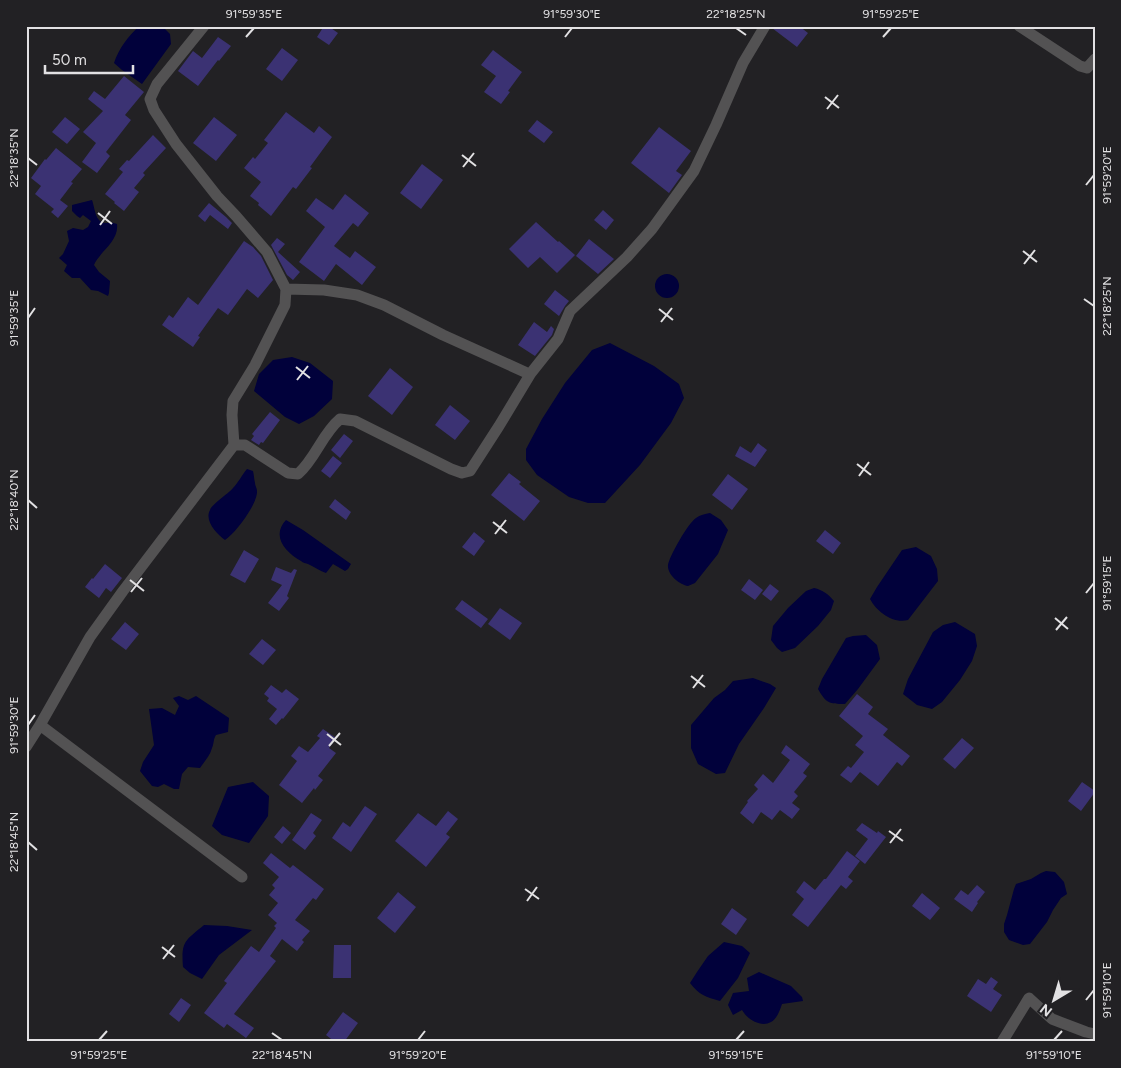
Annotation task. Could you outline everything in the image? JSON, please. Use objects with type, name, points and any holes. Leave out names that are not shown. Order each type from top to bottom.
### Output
[{"type":"street","points":[[26,747],[90,636],[234,445],[233,401],[255,365],[285,305],[286,289],[267,252],[217,196],[176,144],[154,110],[150,99],[157,84],[204,26]]},
{"type":"street","points":[[234,445],[245,445],[288,473],[298,474],[306,467],[332,426],[340,419],[355,420],[451,469],[462,473],[470,471],[531,373],[558,339],[570,311],[627,257],[652,229],[694,171],[743,62],[764,26]]},
{"type":"street","points":[[1019,26],[1080,66],[1087,68],[1095,59]]},
{"type":"street","points":[[286,289],[324,290],[357,295],[384,305],[443,335],[527,373],[531,373]]},
{"type":"street","points":[[40,725],[242,877]]},
{"type":"street","points":[[1002,1042],[1028,998],[1052,1019],[1095,1034]]},
{"type":"shaded area","points":[[139,26],[162,26],[170,34],[171,44],[142,84],[114,63],[124,43]]},
{"type":"shaded area","points":[[92,200],[99,220],[105,223],[117,224],[115,236],[94,265],[110,281],[108,296],[91,290],[80,278],[72,278],[64,271],[67,265],[59,258],[69,241],[67,231],[73,228],[83,230],[88,227],[91,221],[83,215],[80,218],[77,216],[72,211],[72,205]]},
{"type":"shaded area","points":[[667,274],[676,277],[679,286],[676,295],[667,298],[658,295],[655,286],[658,277]]},
{"type":"shaded area","points":[[610,343],[654,366],[679,384],[684,398],[671,423],[640,465],[605,503],[588,503],[569,497],[537,475],[526,460],[526,449],[565,383],[592,350]]},
{"type":"shaded area","points":[[292,357],[310,363],[333,381],[332,399],[314,416],[299,424],[285,417],[254,391],[259,374],[273,360]]},
{"type":"shaded area","points":[[247,469],[253,471],[257,490],[254,503],[246,517],[225,540],[212,527],[209,514],[211,508],[237,484]]},
{"type":"shaded area","points":[[710,513],[721,520],[728,530],[718,554],[695,583],[688,586],[675,579],[668,569],[669,561],[688,526],[699,516]]},
{"type":"shaded area","points":[[286,520],[351,564],[348,569],[345,571],[333,564],[326,573],[295,557],[285,548],[280,538],[282,526]]},
{"type":"shaded area","points":[[916,547],[931,556],[937,569],[938,581],[908,620],[891,619],[881,612],[870,599],[902,550]]},
{"type":"shaded area","points":[[814,588],[830,596],[834,601],[831,610],[818,626],[795,648],[782,652],[771,640],[773,626],[806,591]]},
{"type":"shaded area","points":[[955,622],[975,634],[977,646],[972,661],[960,680],[942,702],[932,709],[917,705],[903,694],[908,679],[933,632],[943,625]]},
{"type":"shaded area","points":[[866,635],[877,645],[880,659],[845,704],[828,702],[818,689],[822,679],[846,638]]},
{"type":"shaded area","points":[[753,678],[776,688],[739,744],[725,773],[716,774],[698,764],[691,748],[691,725],[714,698],[733,681]]},
{"type":"shaded area","points":[[179,696],[188,700],[196,696],[229,718],[228,732],[216,735],[210,754],[200,768],[188,767],[182,774],[179,789],[174,789],[164,784],[158,787],[152,786],[140,771],[143,762],[154,745],[149,709],[162,708],[175,715],[179,706],[173,698]]},
{"type":"shaded area","points":[[253,782],[269,796],[268,816],[249,843],[222,835],[212,826],[228,787]]},
{"type":"shaded area","points":[[1046,871],[1055,872],[1064,882],[1067,894],[1061,898],[1047,922],[1030,944],[1023,945],[1009,940],[1004,932],[1004,924],[1016,884]]},
{"type":"shaded area","points":[[204,925],[252,930],[219,955],[202,979],[183,967],[183,952],[188,938]]},
{"type":"shaded area","points":[[724,942],[742,946],[750,953],[738,978],[720,1001],[703,995],[690,983],[708,956]]},
{"type":"shaded area","points":[[759,972],[791,986],[802,997],[803,1001],[782,1004],[775,1019],[767,1024],[755,1022],[747,1017],[742,1010],[733,1015],[728,1005],[733,993],[749,991],[747,978]]},
{"type":"building","points":[[324,26],[328,26],[338,33],[329,45],[317,37]]},
{"type":"building","points":[[772,26],[799,26],[808,33],[797,47],[772,28]]},
{"type":"building","points":[[218,37],[231,46],[198,86],[178,71],[193,51],[202,58]]},
{"type":"building","points":[[282,48],[298,60],[282,81],[266,69]]},
{"type":"building","points":[[493,50],[522,72],[501,104],[484,92],[496,76],[481,65]]},
{"type":"building","points":[[124,76],[144,92],[125,115],[131,120],[106,152],[110,156],[97,173],[82,162],[96,143],[83,132],[103,111],[88,99],[94,91],[105,99]]},
{"type":"building","points":[[286,112],[314,133],[319,126],[332,137],[296,189],[293,187],[271,216],[250,196],[261,182],[244,168],[253,157],[255,159],[268,143],[264,140]]},
{"type":"building","points":[[65,117],[80,129],[67,144],[52,132]]},
{"type":"building","points":[[214,117],[237,135],[216,161],[193,143]]},
{"type":"building","points":[[537,120],[553,132],[544,143],[528,131]]},
{"type":"building","points":[[659,127],[691,151],[676,171],[682,175],[669,193],[631,163]]},
{"type":"building","points":[[153,135],[166,148],[143,173],[145,175],[134,188],[139,192],[124,211],[105,194],[123,172],[119,169]]},
{"type":"building","points":[[56,148],[82,169],[60,200],[68,206],[58,218],[51,212],[54,209],[35,194],[41,186],[31,178]]},
{"type":"building","points":[[422,164],[443,180],[421,209],[400,193]]},
{"type":"building","points":[[345,194],[369,213],[358,227],[353,223],[334,246],[350,258],[355,251],[376,267],[362,285],[336,264],[324,281],[299,262],[325,227],[306,211],[316,198],[333,210]]},
{"type":"building","points":[[209,203],[232,223],[228,229],[210,215],[205,222],[198,216]]},
{"type":"building","points":[[603,210],[614,220],[606,230],[594,220]]},
{"type":"building","points":[[536,222],[575,255],[557,273],[540,257],[528,268],[509,249]]},
{"type":"building","points":[[277,238],[285,244],[278,252],[300,272],[293,280],[287,275],[271,245]]},
{"type":"building","points":[[589,239],[614,259],[598,274],[576,256]]},
{"type":"building","points":[[244,241],[261,256],[273,280],[258,298],[247,289],[228,315],[218,308],[198,336],[200,337],[193,347],[162,325],[169,315],[173,318],[188,297],[198,305]]},
{"type":"building","points":[[555,290],[569,301],[559,316],[544,304]]},
{"type":"building","points":[[534,322],[547,332],[551,326],[554,329],[552,335],[535,356],[518,345]]},
{"type":"building","points":[[390,368],[413,387],[392,415],[368,396]]},
{"type":"building","points":[[450,405],[470,421],[455,440],[435,425]]},
{"type":"building","points":[[270,412],[280,420],[263,443],[261,442],[259,445],[251,440],[254,436],[252,434]]},
{"type":"building","points":[[344,434],[353,441],[340,458],[331,450]]},
{"type":"building","points":[[758,443],[767,450],[755,467],[735,456],[740,446],[751,453]]},
{"type":"building","points":[[333,456],[342,463],[330,478],[321,471]]},
{"type":"building","points":[[509,473],[540,501],[524,521],[491,495]]},
{"type":"building","points":[[728,474],[748,489],[732,510],[712,495]]},
{"type":"building","points":[[335,499],[351,512],[346,520],[329,507]]},
{"type":"building","points":[[825,530],[841,543],[833,554],[816,541]]},
{"type":"building","points":[[474,532],[485,541],[474,556],[462,547]]},
{"type":"building","points":[[244,550],[259,559],[245,583],[230,575]]},
{"type":"building","points":[[105,564],[122,578],[111,592],[106,588],[99,598],[85,587]]},
{"type":"building","points":[[276,567],[291,573],[294,569],[297,570],[287,596],[289,598],[279,611],[268,603],[282,585],[271,580]]},
{"type":"building","points":[[749,579],[763,590],[755,600],[741,590]]},
{"type":"building","points":[[770,584],[779,591],[771,601],[762,594]]},
{"type":"building","points":[[462,600],[488,619],[481,628],[455,609]]},
{"type":"building","points":[[500,608],[522,623],[510,640],[488,624]]},
{"type":"building","points":[[125,622],[139,634],[126,650],[111,639]]},
{"type":"building","points":[[262,639],[276,650],[263,665],[249,654]]},
{"type":"building","points":[[271,685],[282,693],[286,689],[299,699],[276,725],[269,719],[277,709],[267,701],[269,698],[264,694]]},
{"type":"building","points":[[857,694],[873,707],[868,714],[888,729],[883,735],[910,756],[902,766],[897,762],[878,786],[860,772],[851,783],[840,775],[848,766],[851,768],[864,752],[855,745],[863,736],[839,716]]},
{"type":"building","points":[[323,729],[336,738],[329,748],[336,753],[318,776],[323,780],[302,803],[279,785],[297,761],[291,756],[299,746],[308,752],[320,738],[317,736]]},
{"type":"building","points":[[962,738],[974,748],[955,769],[943,759]]},
{"type":"building","points":[[786,745],[810,764],[803,773],[807,776],[794,792],[798,796],[792,803],[800,809],[792,819],[780,810],[772,820],[761,812],[753,824],[740,813],[747,801],[758,789],[754,785],[763,774],[773,783],[790,760],[781,753]]},
{"type":"building","points":[[1082,782],[1095,792],[1081,811],[1068,801]]},
{"type":"building","points":[[365,806],[377,814],[351,852],[332,838],[343,822],[350,827]]},
{"type":"building","points":[[448,811],[458,819],[446,834],[450,837],[426,867],[395,841],[418,813],[436,826]]},
{"type":"building","points":[[311,813],[322,820],[313,833],[316,836],[305,850],[292,840]]},
{"type":"building","points":[[862,823],[886,837],[865,864],[855,856],[868,839],[856,830]]},
{"type":"building","points":[[283,826],[291,833],[282,844],[274,837]]},
{"type":"building","points":[[847,851],[860,861],[848,877],[853,881],[846,889],[841,885],[808,927],[792,915],[804,899],[796,892],[804,881],[815,890],[826,879]]},
{"type":"building","points":[[271,853],[290,868],[293,865],[324,889],[316,900],[313,898],[295,920],[310,931],[302,940],[304,942],[297,951],[282,939],[270,956],[276,961],[234,1014],[254,1028],[246,1038],[227,1024],[224,1028],[204,1013],[227,983],[224,981],[251,946],[259,952],[276,928],[274,926],[277,923],[268,915],[278,903],[269,895],[275,888],[272,885],[279,877],[263,863]]},
{"type":"building","points":[[977,885],[985,892],[972,912],[954,899],[961,890],[968,895]]},
{"type":"building","points":[[398,892],[416,907],[395,933],[377,918]]},
{"type":"building","points":[[922,893],[940,908],[930,920],[912,906]]},
{"type":"building","points":[[732,908],[747,919],[736,935],[721,924]]},
{"type":"building","points":[[334,945],[351,945],[351,978],[333,978]]},
{"type":"building","points":[[991,977],[998,982],[993,989],[1002,995],[991,1012],[967,996],[978,979],[986,984]]},
{"type":"building","points":[[181,998],[191,1005],[179,1022],[169,1014]]},
{"type":"building","points":[[343,1012],[358,1023],[344,1042],[335,1042],[326,1035]]}]
